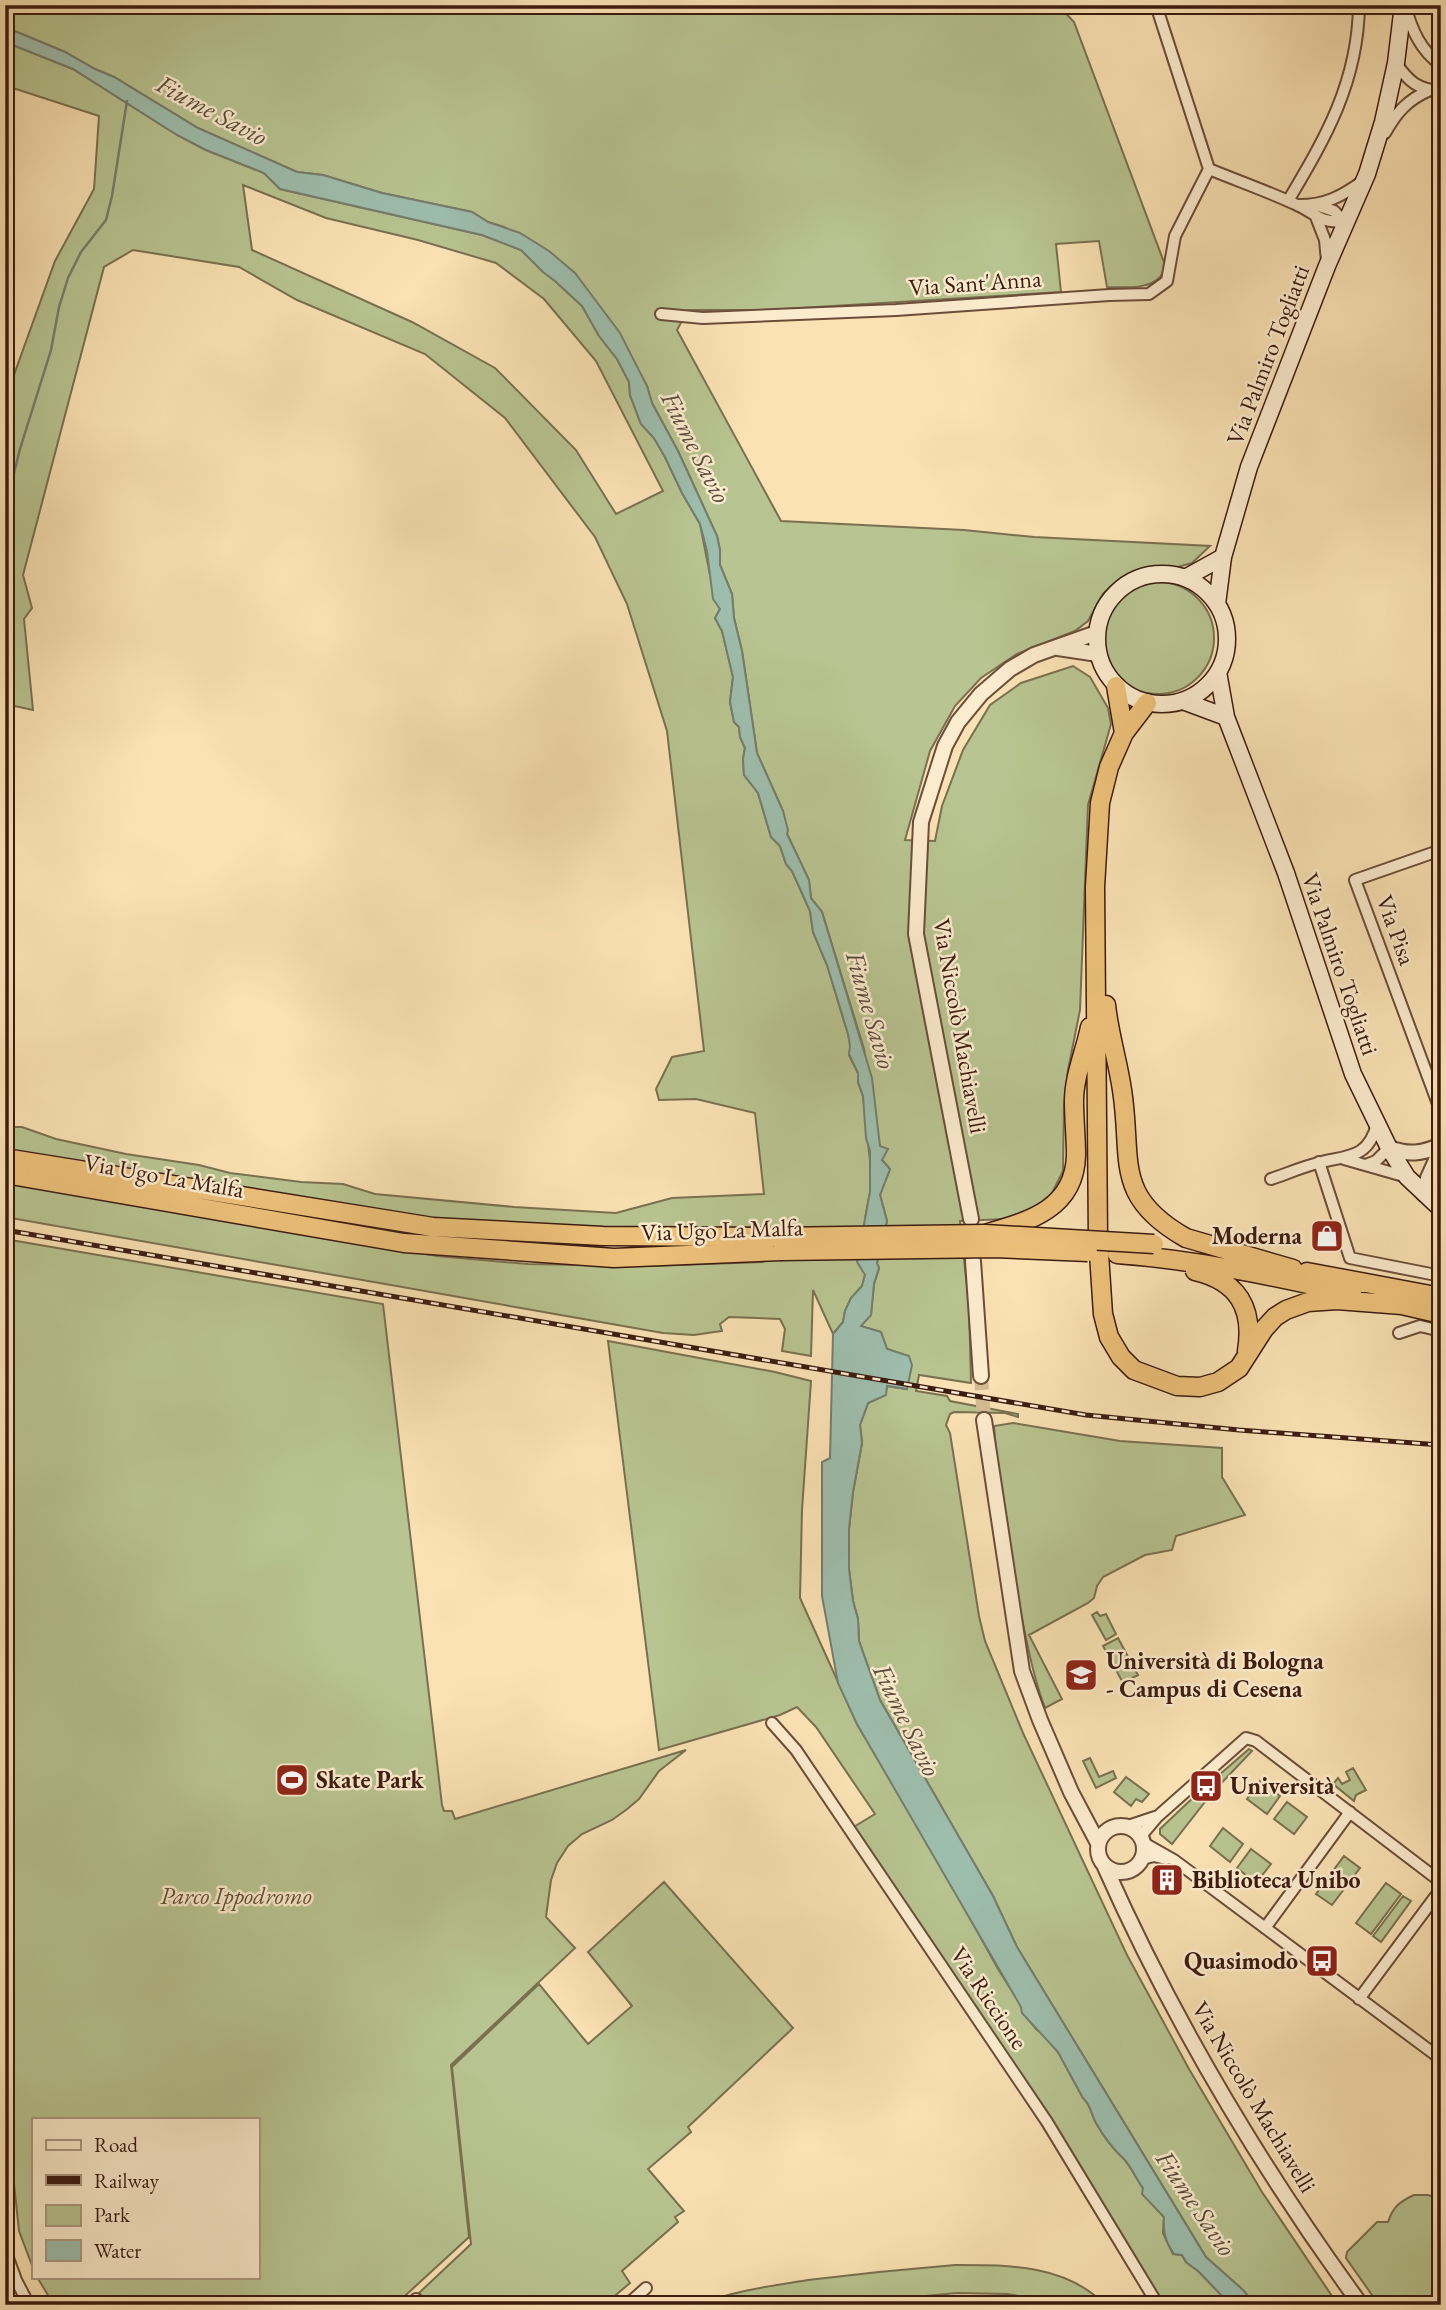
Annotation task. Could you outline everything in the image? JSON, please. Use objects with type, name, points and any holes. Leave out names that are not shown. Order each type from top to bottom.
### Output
[{"type":"highway","points":[[1116,686],[1124,733]]},
{"type":"highway","points":[[1147,703],[1124,733],[1109,767],[1100,803],[1095,887],[1098,1239],[1103,1314],[1109,1337],[1121,1357],[1134,1370],[1177,1386],[1200,1387],[1218,1382],[1239,1368],[1246,1354],[1275,1317],[1286,1310],[1308,1302],[1337,1300],[1402,1305]]},
{"type":"highway","points":[[1095,887],[1108,1021],[1123,1093],[1127,1161],[1139,1198],[1147,1210],[1186,1238],[1293,1269]]},
{"type":"highway","points":[[985,1234],[1014,1226],[1049,1210],[1066,1192],[1076,1158],[1076,1078],[1085,1049],[1097,986]]},
{"type":"highway","name":"Via Ugo La Malfa","points":[[5,1158],[433,1227],[603,1237],[777,1244],[994,1248],[1165,1257],[1266,1274],[1441,1314]]},
{"type":"highway","name":"Via Ugo La Malfa","points":[[5,1174],[404,1242],[614,1258],[777,1244],[985,1234],[1154,1244],[1441,1297]]},
{"type":"highway","points":[[1117,1254],[1208,1275],[1232,1288],[1247,1314],[1249,1327],[1246,1354]]},
{"type":"main road","name":"Via Palmiro Togliatti","points":[[1217,604],[1223,557],[1249,467],[1327,266],[1365,177],[1383,122],[1396,63],[1404,5]]},
{"type":"main road","points":[[1185,578],[1223,557]]},
{"type":"main road","points":[[1161,573],[1185,578],[1204,589],[1217,604],[1227,637],[1224,658],[1218,672],[1204,689],[1183,701],[1147,703],[1130,696],[1106,674],[1098,654],[1096,633],[1103,609],[1115,592],[1132,580],[1161,573]]},
{"type":"main road","name":"Via Palmiro Togliatti","points":[[1218,672],[1226,717],[1286,873],[1353,1074],[1388,1148],[1407,1177],[1435,1202]]},
{"type":"main road","points":[[1183,701],[1226,717]]},
{"type":"street","points":[[1156,5],[1209,169],[1299,205],[1316,217],[1331,222],[1345,222]]},
{"type":"street","points":[[1288,201],[1324,139],[1345,91],[1359,23],[1359,5]]},
{"type":"street","points":[[1404,5],[1419,43],[1441,65]]},
{"type":"street","points":[[1396,63],[1416,86],[1435,91]]},
{"type":"street","name":"Via Palmiro Togliatti","points":[[1365,177],[1380,141],[1397,113],[1408,101],[1435,91]]},
{"type":"street","name":"Via Sant'Anna","points":[[661,314],[703,317],[855,312],[1149,294],[1167,281],[1175,236],[1209,169]]},
{"type":"street","points":[[1299,205],[1316,205],[1333,200],[1365,177]]},
{"type":"street","points":[[1316,205],[1334,211],[1345,222]]},
{"type":"street","points":[[1316,217],[1325,240],[1327,266]]},
{"type":"street","name":"Via Niccolò Machiavelli","points":[[971,1219],[916,934],[921,822],[945,746],[958,722],[981,694],[1010,669],[1034,655],[1096,633]]},
{"type":"street","points":[[1057,647],[1098,654]]},
{"type":"street","name":"Via Pisa","points":[[1441,850],[1355,880],[1441,1112]]},
{"type":"street","points":[[1271,1179],[1319,1162],[1344,1159],[1357,1153],[1374,1136],[1377,1124]]},
{"type":"street","points":[[1366,1165],[1376,1161],[1388,1148],[1413,1154],[1441,1147]]},
{"type":"street","points":[[1435,1202],[1428,1178],[1441,1147]]},
{"type":"street","points":[[1344,1159],[1407,1177]]},
{"type":"street","points":[[1319,1162],[1350,1258],[1441,1276]]},
{"type":"street","points":[[973,1261],[981,1376]]},
{"type":"street","points":[[1399,1333],[1420,1326],[1441,1331]]},
{"type":"street","points":[[984,1420],[1022,1671],[1040,1720],[1098,1843],[1098,1857],[1105,1867],[1125,1872],[1133,1869],[1142,1860],[1154,1856],[1174,1860]]},
{"type":"street","name":"Via Riccione","points":[[772,1723],[796,1750],[1039,2111],[1158,2305]]},
{"type":"street","points":[[1142,1860],[1142,1840],[1157,1816],[1247,1738],[1256,1741],[1441,1882]]},
{"type":"street","points":[[1079,1807],[1112,1827]]},
{"type":"street","points":[[1265,1928],[1350,1812]]},
{"type":"street","points":[[1098,1843],[1104,1832],[1112,1827],[1128,1826],[1157,1816]]},
{"type":"street","points":[[1128,1826],[1142,1840],[1174,1860],[1441,2059]]},
{"type":"street","name":"Via Niccolò Machiavelli","points":[[1105,1867],[1231,2111],[1275,2181],[1361,2305]]},
{"type":"street","points":[[1122,1904],[1120,1887],[1125,1872]]},
{"type":"street","points":[[1359,1999],[1441,1889]]},
{"type":"street","points":[[5,2250],[29,2305]]},
{"type":"street","points":[[627,2305],[646,2288]]},
{"type":"street","points":[[410,2305],[416,2299],[421,2305]]},
{"type":"green space","points":[[5,5],[952,5],[956,14],[994,5],[1058,5],[1074,22],[1165,265],[1161,276],[1155,281],[1135,287],[1107,287],[1099,241],[1056,244],[1061,292],[767,310],[688,310],[677,330],[781,521],[1210,546],[1192,563],[1174,568],[1149,568],[1122,577],[1103,594],[1088,621],[1075,631],[1017,654],[981,678],[955,706],[930,751],[905,840],[935,841],[942,806],[963,750],[990,705],[1021,683],[1073,666],[1090,677],[1108,708],[1111,724],[1088,805],[1080,1010],[1064,1105],[1063,1171],[1048,1201],[1021,1216],[960,1221],[969,1306],[971,1383],[919,1375],[916,1391],[947,1396],[950,1401],[1018,1414],[1018,1417],[1005,1413],[954,1412],[950,1414],[946,1425],[950,1433],[985,1641],[1023,1733],[1127,1955],[1189,2069],[1262,2192],[1338,2305],[1255,2305],[1243,2290],[1206,2257],[1017,1947],[993,1896],[880,1700],[859,1641],[849,1569],[849,1529],[862,1443],[860,1425],[868,1403],[885,1395],[887,1386],[907,1389],[908,1356],[887,1349],[881,1332],[860,1326],[871,1314],[874,1284],[879,1268],[877,1263],[887,1221],[880,1195],[890,1169],[882,1160],[864,1049],[822,912],[811,898],[809,880],[787,834],[783,811],[757,753],[732,594],[720,565],[717,536],[633,361],[575,273],[504,227],[488,222],[472,212],[382,193],[323,175],[297,172],[198,128],[114,77],[65,52],[5,27]]},
{"type":"green space","points":[[5,42],[73,69],[177,135],[206,150],[264,173],[280,189],[482,235],[521,250],[582,306],[599,336],[617,359],[629,382],[630,395],[641,424],[654,438],[700,524],[712,585],[720,609],[715,618],[722,631],[733,677],[730,702],[734,722],[739,727],[745,748],[744,775],[758,793],[771,837],[780,846],[810,911],[813,932],[827,965],[851,1046],[849,1055],[858,1073],[863,1096],[870,1161],[870,1192],[865,1219],[865,1275],[862,1286],[851,1298],[843,1322],[833,1334],[813,1290],[811,1356],[782,1351],[785,1329],[780,1319],[729,1317],[720,1324],[722,1331],[694,1335],[663,1333],[5,1217],[5,1182],[437,1256],[528,1264],[649,1266],[763,1262],[767,1227],[615,1230],[438,1222],[5,1150],[5,1127],[22,1127],[56,1139],[126,1154],[199,1165],[230,1173],[343,1184],[375,1194],[616,1213],[672,1198],[764,1194],[755,1113],[696,1099],[659,1100],[656,1089],[672,1057],[704,1051],[667,731],[627,604],[595,537],[505,418],[425,354],[297,300],[239,267],[133,250],[104,267],[23,575],[32,608],[24,619],[33,710],[5,704],[5,400],[55,261],[94,189],[99,116],[16,89],[5,91]],"holes":[[[243,185],[326,218],[418,240],[496,263],[544,299],[596,361],[663,491],[616,514],[576,450],[495,368],[412,322],[252,250]]]},
{"type":"green space","points":[[1158,582],[1179,587],[1197,599],[1209,617],[1214,638],[1209,659],[1197,677],[1179,689],[1158,694],[1137,689],[1119,677],[1107,659],[1102,638],[1107,617],[1119,599],[1137,587]]},
{"type":"green space","name":"Parco Ippodromo","points":[[5,1239],[383,1304],[444,1811],[452,1811],[455,1819],[686,1750],[659,1771],[639,1799],[626,1810],[582,1834],[568,1846],[557,1863],[551,1880],[546,1917],[575,1948],[451,2065],[469,2237],[395,2305],[54,2305],[38,2278],[259,2278],[259,2118],[32,2118],[32,2265],[19,2231],[13,2174],[13,1781],[5,1780]]},
{"type":"green space","points":[[608,1341],[811,1381],[802,1510],[800,1598],[857,1724],[1026,2017],[1058,2052],[1102,2133],[1129,2165],[1143,2188],[1143,2194],[1164,2217],[1163,2233],[1173,2254],[1182,2255],[1231,2305],[1164,2305],[1012,2064],[852,1828],[875,1814],[816,1727],[797,1707],[780,1715],[659,1750]]},
{"type":"green space","points":[[1013,1423],[1120,1441],[1222,1448],[1222,1477],[1245,1515],[1176,1536],[1172,1550],[1145,1555],[1103,1577],[1094,1598],[1088,1603],[1029,1635],[1062,1699],[1045,1708],[1020,1609],[998,1472],[994,1426]]},
{"type":"green space","points":[[1097,1612],[1100,1616],[1106,1614],[1116,1634],[1106,1640],[1092,1615]]},
{"type":"green space","points":[[1118,1638],[1138,1675],[1123,1683],[1103,1646]]},
{"type":"green space","points":[[1249,1749],[1252,1751],[1211,1794],[1204,1788]]},
{"type":"green space","points":[[1090,1758],[1099,1777],[1113,1771],[1116,1778],[1096,1788],[1083,1761]]},
{"type":"green space","points":[[1353,1768],[1366,1790],[1356,1795],[1354,1801],[1333,1784],[1338,1778],[1342,1784],[1350,1780],[1346,1772]]},
{"type":"green space","points":[[1126,1777],[1149,1794],[1142,1802],[1136,1799],[1131,1806],[1114,1792]]},
{"type":"green space","points":[[1260,1781],[1280,1796],[1267,1814],[1247,1799]]},
{"type":"green space","points":[[1199,1792],[1208,1798],[1172,1844],[1160,1834],[1160,1829]]},
{"type":"green space","points":[[1287,1802],[1307,1817],[1294,1834],[1274,1819]]},
{"type":"green space","points":[[1223,1828],[1243,1844],[1230,1862],[1210,1846]]},
{"type":"green space","points":[[1251,1849],[1271,1864],[1256,1883],[1237,1868]]},
{"type":"green space","points":[[1344,1856],[1360,1868],[1332,1905],[1316,1894]]},
{"type":"green space","points":[[664,1882],[793,2028],[688,2127],[691,2132],[648,2169],[684,2211],[675,2217],[678,2222],[622,2271],[630,2283],[604,2305],[429,2305],[419,2293],[471,2244],[452,2067],[539,1984],[588,2044],[632,2006],[588,1952]]},
{"type":"green space","points":[[1386,1883],[1401,1894],[1371,1934],[1356,1923]]},
{"type":"green space","points":[[1403,1896],[1411,1901],[1381,1942],[1373,1936]]},
{"type":"green space","points":[[1414,2195],[1441,2199],[1441,2305],[1379,2305],[1346,2258],[1347,2252],[1377,2222],[1388,2222],[1397,2206]]},
{"type":"green space","points":[[955,2265],[995,2265],[1054,2274],[1072,2281],[1105,2305],[1056,2305],[1048,2301],[1007,2294],[957,2293],[831,2305],[697,2305],[738,2293],[808,2280]]},
{"type":"water","points":[[5,27],[65,52],[114,77],[198,128],[297,172],[323,175],[382,193],[472,212],[488,222],[520,233],[549,251],[575,273],[620,333],[717,536],[720,565],[732,594],[757,753],[783,811],[787,834],[809,880],[811,898],[822,912],[872,1078],[880,1146],[888,1149],[882,1160],[890,1169],[880,1195],[887,1221],[877,1263],[879,1268],[874,1284],[871,1315],[861,1326],[881,1332],[887,1349],[909,1356],[912,1365],[907,1389],[887,1386],[886,1395],[868,1403],[860,1425],[862,1443],[849,1529],[849,1569],[859,1641],[880,1700],[993,1896],[1017,1947],[1206,2257],[1243,2290],[1255,2305],[1231,2305],[1182,2255],[1174,2254],[1165,2236],[1164,2217],[1142,2194],[1143,2188],[1129,2165],[1102,2133],[1058,2052],[1022,2013],[1021,2007],[857,1724],[838,1683],[822,1596],[822,1462],[830,1458],[833,1334],[843,1322],[851,1298],[862,1286],[865,1275],[857,1262],[870,1192],[870,1151],[866,1138],[863,1096],[858,1073],[849,1054],[848,1034],[827,965],[813,932],[810,911],[780,846],[771,837],[758,793],[744,775],[745,748],[739,727],[734,722],[730,702],[733,677],[722,631],[715,618],[720,609],[713,599],[707,551],[700,524],[654,438],[641,424],[630,395],[629,382],[617,359],[599,336],[582,306],[521,250],[482,235],[280,189],[264,173],[206,150],[177,135],[73,69],[5,42]]},
{"type":"waterway","points":[[5,509],[20,449],[51,350],[68,278],[81,252],[106,220],[127,101]]},
{"type":"tunnel","points":[[981,1376],[984,1420]]},
{"type":"railway","points":[[5,1230],[1086,1415],[1441,1445]]},
{"type":"place","name":"Moderna","points":[[1327,1236]]},
{"type":"place","name":"Università di Bologna - Campus di Cesena","points":[[1081,1675]]},
{"type":"place","name":"Skate Park","points":[[292,1780]]},
{"type":"place","name":"Università","points":[[1206,1786]]},
{"type":"place","name":"Biblioteca Unibo","points":[[1167,1880]]},
{"type":"place","name":"Quasimodo","points":[[1322,1961]]},
{"type":"water label","name":"Fiume Savio","points":[[212,110]]},
{"type":"water label","name":"Fiume Savio","points":[[696,447]]},
{"type":"water label","name":"Fiume Savio","points":[[871,1010]]},
{"type":"water label","name":"Fiume Savio","points":[[907,1720]]},
{"type":"water label","name":"Fiume Savio","points":[[1196,2203]]}]
